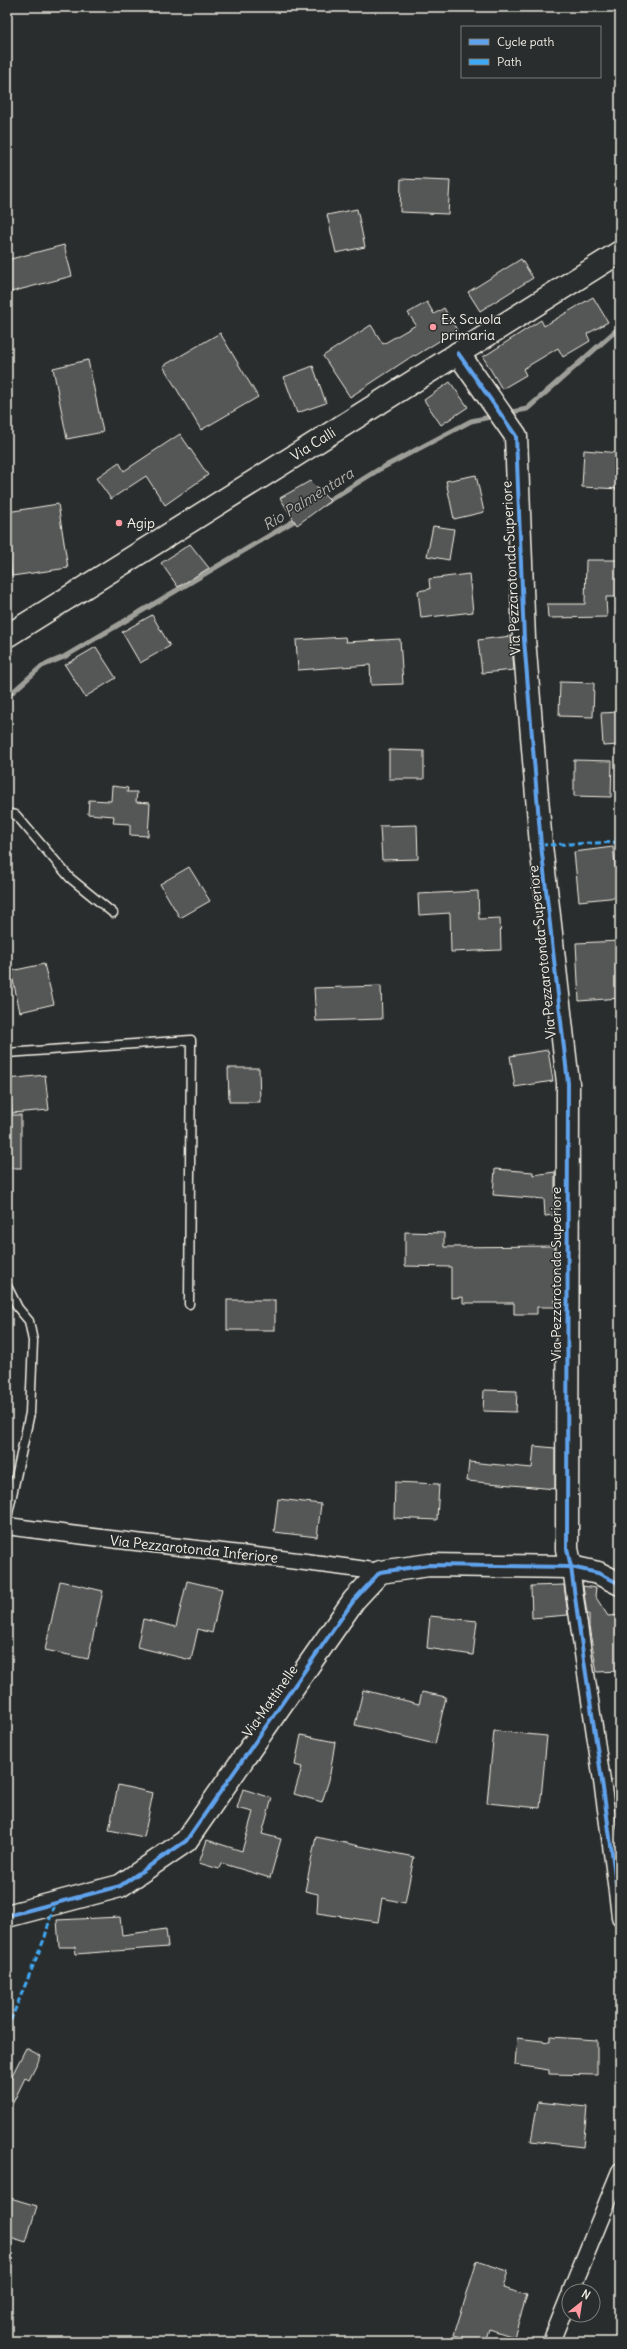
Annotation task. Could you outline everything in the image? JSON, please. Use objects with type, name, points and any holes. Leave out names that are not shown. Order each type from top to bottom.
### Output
[{"type":"street","name":"Via Calli","points":[[7,636],[620,252]]},
{"type":"street","name":"Via Pezzarotonda Superiore","points":[[458,353],[516,436],[524,638],[542,845],[568,1083],[567,1549],[571,1567]]},
{"type":"street","name":"Via Pezzarotonda Inferiore","points":[[7,1526],[113,1541],[288,1559],[380,1572]]},
{"type":"street","points":[[380,1572],[429,1565],[571,1567],[598,1573],[620,1584]]},
{"type":"street","points":[[571,1567],[586,1688],[609,1820],[620,1917]]},
{"type":"street","name":"Via Mattinelle","points":[[7,1916],[120,1886],[186,1841],[354,1600],[380,1572]]},
{"type":"street","points":[[574,2283],[620,2171]]},
{"type":"street","points":[[551,2342],[561,2317]]},
{"type":"lane","points":[[7,813],[16,815],[70,878],[113,913]]},
{"type":"lane","points":[[7,1053],[191,1040],[189,1304]]},
{"type":"lane","points":[[7,1286],[18,1308],[29,1320],[33,1341],[30,1413],[7,1518]]},
{"type":"building","points":[[401,179],[450,181],[448,214],[400,212]]},
{"type":"building","points":[[357,209],[365,247],[336,253],[327,215]]},
{"type":"building","points":[[64,245],[72,276],[7,293],[7,260]]},
{"type":"building","points":[[521,259],[533,278],[480,311],[468,292]]},
{"type":"building","points":[[593,297],[608,322],[587,334],[590,341],[563,357],[558,348],[523,369],[526,375],[502,389],[483,357],[541,320],[544,326]]},
{"type":"building","points":[[427,302],[434,314],[444,308],[457,330],[415,356],[414,355],[350,397],[323,356],[371,325],[383,344],[416,325],[408,313]]},
{"type":"building","points":[[220,333],[258,397],[201,430],[163,366]]},
{"type":"building","points":[[88,360],[103,432],[67,439],[53,368]]},
{"type":"building","points":[[313,366],[326,403],[297,413],[284,377]]},
{"type":"building","points":[[450,382],[468,407],[441,425],[424,400]]},
{"type":"building","points":[[180,434],[208,475],[165,505],[146,476],[111,499],[96,478],[119,462],[124,471]]},
{"type":"building","points":[[584,450],[620,453],[620,489],[582,487]]},
{"type":"building","points":[[476,475],[484,512],[454,519],[446,481]]},
{"type":"building","points":[[310,481],[330,501],[297,525],[280,498]]},
{"type":"building","points":[[58,504],[68,568],[12,576],[7,541],[7,512]]},
{"type":"building","points":[[433,526],[454,529],[449,560],[427,556]]},
{"type":"building","points":[[190,544],[209,568],[178,587],[161,563]]},
{"type":"building","points":[[586,560],[620,560],[620,597],[606,597],[607,617],[548,618],[547,604],[585,604]]},
{"type":"building","points":[[469,574],[473,612],[421,618],[418,591],[430,589],[429,579]]},
{"type":"building","points":[[152,615],[170,646],[140,663],[122,632]]},
{"type":"building","points":[[511,636],[514,670],[482,673],[478,640]]},
{"type":"building","points":[[345,637],[346,642],[400,639],[403,684],[371,685],[370,665],[298,670],[296,640]]},
{"type":"building","points":[[96,647],[116,678],[85,697],[65,665]]},
{"type":"building","points":[[560,682],[594,683],[593,717],[559,716]]},
{"type":"building","points":[[620,712],[620,745],[603,746],[601,713]]},
{"type":"building","points":[[389,750],[424,751],[424,779],[389,779]]},
{"type":"building","points":[[574,760],[612,761],[611,797],[574,796]]},
{"type":"building","points":[[112,786],[128,788],[127,792],[137,792],[136,802],[150,803],[148,836],[130,835],[130,824],[113,823],[114,816],[88,814],[89,800],[111,801]]},
{"type":"building","points":[[417,825],[418,859],[382,860],[380,826]]},
{"type":"building","points":[[613,847],[619,897],[579,901],[574,852]]},
{"type":"building","points":[[189,867],[210,901],[180,918],[160,884]]},
{"type":"building","points":[[478,891],[479,919],[500,918],[501,950],[451,952],[450,913],[419,915],[418,894]]},
{"type":"building","points":[[620,941],[620,998],[579,1001],[576,943]]},
{"type":"building","points":[[44,964],[54,1004],[20,1012],[11,971]]},
{"type":"building","points":[[381,986],[382,1019],[316,1021],[314,988]]},
{"type":"building","points":[[548,1050],[553,1081],[515,1087],[510,1056]]},
{"type":"building","points":[[228,1068],[259,1068],[260,1102],[229,1102]]},
{"type":"building","points":[[45,1075],[49,1110],[12,1113],[8,1079]]},
{"type":"building","points":[[7,1115],[21,1115],[21,1168],[7,1168]]},
{"type":"building","points":[[495,1169],[533,1172],[533,1175],[555,1172],[555,1215],[545,1216],[544,1199],[493,1195]]},
{"type":"building","points":[[405,1232],[444,1233],[444,1247],[555,1246],[555,1307],[537,1307],[537,1314],[514,1314],[514,1303],[463,1303],[463,1297],[451,1298],[451,1267],[405,1266]]},
{"type":"building","points":[[227,1300],[275,1300],[275,1330],[227,1330]]},
{"type":"building","points":[[484,1390],[517,1391],[516,1412],[483,1411]]},
{"type":"building","points":[[534,1446],[555,1448],[555,1489],[467,1481],[469,1462],[532,1468]]},
{"type":"building","points":[[395,1482],[439,1484],[437,1520],[394,1518]]},
{"type":"building","points":[[278,1499],[321,1504],[317,1537],[274,1532]]},
{"type":"building","points":[[60,1581],[103,1591],[88,1659],[45,1650]]},
{"type":"building","points":[[187,1581],[222,1589],[212,1633],[198,1629],[191,1660],[137,1647],[143,1619],[176,1627]]},
{"type":"building","points":[[564,1585],[568,1615],[532,1618],[531,1586]]},
{"type":"building","points":[[583,1586],[596,1588],[595,1596],[608,1616],[619,1615],[620,1671],[597,1672],[589,1627],[589,1614],[587,1614]]},
{"type":"building","points":[[430,1616],[477,1621],[473,1655],[427,1648]]},
{"type":"building","points":[[363,1690],[419,1704],[422,1692],[446,1697],[435,1744],[355,1725]]},
{"type":"building","points":[[494,1731],[547,1736],[540,1808],[487,1803]]},
{"type":"building","points":[[301,1735],[335,1742],[329,1780],[322,1802],[294,1794],[302,1767],[295,1765]]},
{"type":"building","points":[[118,1785],[153,1793],[144,1837],[109,1830]]},
{"type":"building","points":[[243,1789],[272,1798],[262,1834],[281,1839],[270,1878],[221,1863],[219,1869],[199,1863],[207,1840],[242,1851],[253,1812],[237,1808]]},
{"type":"building","points":[[316,1837],[414,1857],[405,1903],[382,1898],[378,1922],[317,1913],[318,1894],[305,1891]]},
{"type":"building","points":[[120,1917],[122,1935],[166,1929],[168,1947],[76,1954],[75,1947],[59,1947],[57,1920]]},
{"type":"building","points":[[550,2037],[597,2040],[597,2075],[549,2074],[549,2070],[515,2065],[517,2038],[550,2042]]},
{"type":"building","points":[[26,2048],[41,2056],[29,2080],[25,2078],[7,2115],[7,2085]]},
{"type":"building","points":[[538,2102],[587,2107],[583,2147],[531,2141]]},
{"type":"building","points":[[7,2197],[37,2206],[26,2242],[7,2236]]},
{"type":"building","points":[[477,2261],[508,2271],[503,2288],[527,2295],[514,2337],[489,2329],[485,2342],[478,2342],[454,2335]]},
{"type":"waterway","name":"Rio Palmentara","points":[[507,413],[527,409],[620,327]]},
{"type":"waterway","name":"Rio Palmentara","points":[[323,504],[378,470],[471,421],[495,416]]},
{"type":"waterway","name":"Rio Palmentara","points":[[7,697],[42,666],[64,657],[299,518]]},
{"type":"marked path","points":[[7,631],[11,634]]},
{"type":"marked path","points":[[541,845],[620,842]]},
{"type":"marked path","points":[[7,2029],[45,1937],[54,1904]]},
{"type":"cycle path","points":[[458,353],[516,436],[524,639],[541,845],[568,1083],[567,1549],[571,1567],[603,1786],[620,1917]]},
{"type":"cycle path","points":[[7,1916],[120,1886],[186,1841],[354,1600],[380,1572],[429,1565],[571,1567],[598,1573],[620,1584]]},
{"type":"place","name":"Ex Scuola primaria","points":[[433,327]]},
{"type":"place","name":"Agip","points":[[119,523]]}]
